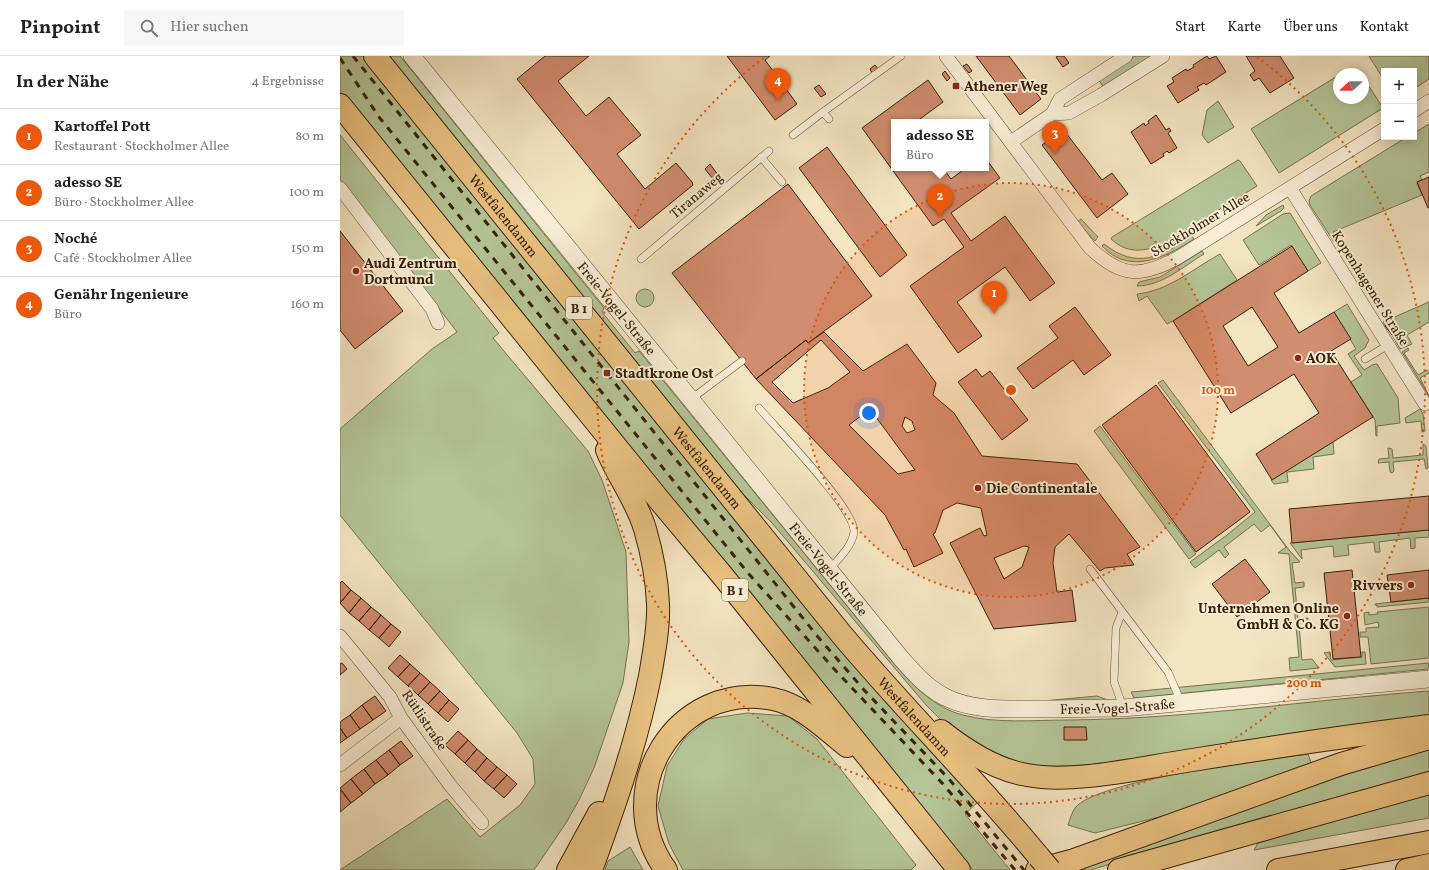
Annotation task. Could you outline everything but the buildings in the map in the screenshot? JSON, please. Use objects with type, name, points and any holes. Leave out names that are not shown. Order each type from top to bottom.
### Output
[{"type":"highway","name":"Westfalendamm","points":[[375,56],[791,572],[904,707],[984,793],[1050,870]]},
{"type":"highway","name":"B 1","points":[[340,105],[722,575],[957,869]]},
{"type":"highway","points":[[591,870],[620,789],[643,710],[654,655],[658,605],[654,566],[639,512],[608,453],[596,421]]},
{"type":"highway","points":[[666,870],[651,842],[646,818],[647,782],[653,762],[671,733],[687,719],[707,707],[728,700],[754,697],[774,699],[809,714],[846,746],[871,762]]},
{"type":"highway","points":[[904,707],[926,719],[955,742],[978,756],[1005,769],[1026,775],[1049,778],[1113,772],[1273,747],[1429,726]]},
{"type":"highway","points":[[1037,870],[1074,860],[1341,764],[1429,738]]},
{"type":"highway","points":[[568,870],[597,818],[610,788],[632,746]]},
{"type":"highway","points":[[1119,870],[1429,783]]},
{"type":"highway","points":[[1278,870],[1429,842]]},
{"type":"highway","points":[[1407,870],[1429,865]]},
{"type":"street","name":"Freie-Vogel-Straße","points":[[412,56],[920,680],[945,697],[964,704],[986,708],[1123,708],[1429,679]]},
{"type":"street","name":"Stockholmer Allee","points":[[946,56],[1090,248],[1110,266],[1127,272],[1139,273],[1150,271],[1169,263],[1381,131]]},
{"type":"street","points":[[1011,142],[1052,114],[1060,99],[1126,56]]},
{"type":"street","points":[[1052,114],[1069,113],[1101,96],[1163,56]]},
{"type":"street","points":[[1417,108],[1429,101]]},
{"type":"street","points":[[340,188],[432,308],[438,323]]},
{"type":"street","name":"Kopenhagener Straße","points":[[1290,188],[1427,408]]},
{"type":"street","name":"Rütlistraße","points":[[340,636],[390,697],[401,718],[450,785],[482,823]]},
{"type":"street","points":[[340,765],[401,718]]},
{"type":"lane","points":[[793,135],[901,56]]},
{"type":"lane","points":[[823,112],[829,120]]},
{"type":"lane","name":"Tiranaweg","points":[[641,259],[761,156],[769,151]]},
{"type":"lane","points":[[761,156],[782,182]]},
{"type":"lane","points":[[1365,359],[1388,345]]},
{"type":"lane","points":[[691,400],[742,361]]},
{"type":"lane","points":[[759,408],[834,494],[850,517],[854,531],[849,546],[829,570]]},
{"type":"lane","points":[[1090,569],[1168,672],[1181,702]]},
{"type":"lane","points":[[1122,612],[1116,628],[1114,682],[1123,708]]},
{"type":"green space","points":[[340,56],[363,56],[629,384],[736,521],[887,704],[935,753],[978,802],[965,814],[1010,870],[973,870],[759,605],[340,92]]},
{"type":"green space","points":[[388,56],[400,56],[604,308],[602,312],[635,353],[639,351],[899,669],[923,694],[942,707],[963,715],[1002,721],[1113,719],[1204,713],[1429,691],[1429,718],[1152,757],[1082,765],[1036,766],[1015,764],[1002,761],[978,750],[945,724],[926,705],[772,523],[743,494]]},
{"type":"green space","points":[[1135,56],[1155,56],[1104,88],[1098,79]]},
{"type":"green space","points":[[1369,56],[1429,56],[1429,79],[1417,87],[1417,68],[1381,68],[1381,75]]},
{"type":"green space","points":[[1333,79],[1333,104],[1369,104],[1369,86],[1381,105],[1381,109],[1279,173],[1251,129]]},
{"type":"green space","points":[[1218,101],[1234,127],[1208,143],[1202,135],[1207,110]]},
{"type":"green space","points":[[1429,124],[1429,172],[1420,176],[1422,180],[1417,183],[1422,195],[1333,232],[1338,241],[1334,242],[1310,205],[1309,201],[1311,196],[1402,140],[1417,140],[1417,131]]},
{"type":"green space","points":[[340,135],[499,333],[493,338],[588,451],[602,480],[626,552],[629,642],[623,683],[594,768],[579,800],[566,823],[534,870],[340,870],[447,799],[480,837],[520,805],[535,784],[533,759],[517,733],[340,515],[340,429],[432,349],[457,332],[340,179]]},
{"type":"green space","points":[[1238,160],[1257,186],[1169,241],[1147,249],[1132,250],[1125,248],[1111,239],[1112,237]]},
{"type":"green space","points":[[1283,205],[1284,208],[1281,211],[1256,226],[1266,215]]},
{"type":"green space","points":[[1290,213],[1321,263],[1308,271],[1291,245],[1259,265],[1243,240],[1283,214]]},
{"type":"green space","points":[[1081,219],[1098,237],[1095,241],[1077,222]]},
{"type":"green space","points":[[1192,236],[1194,239],[1172,252],[1160,257],[1136,262],[1124,260],[1113,255],[1102,246],[1104,244],[1127,257],[1149,258],[1170,250]]},
{"type":"green space","points":[[1202,251],[1204,254],[1164,279],[1155,283],[1137,286],[1139,282],[1160,277]]},
{"type":"green space","points":[[1220,254],[1237,280],[1173,321],[1167,324],[1147,296],[1139,301],[1137,294],[1159,289],[1170,284]]},
{"type":"green space","points":[[641,289],[649,289],[654,294],[652,305],[649,307],[641,307],[636,302],[636,294]]},
{"type":"green space","points":[[1429,302],[1429,322],[1407,335],[1412,344],[1400,349],[1392,335],[1396,332],[1390,323],[1385,326],[1383,322]]},
{"type":"green space","points":[[1347,304],[1369,340],[1365,348],[1354,356],[1364,370],[1377,364],[1398,398],[1400,423],[1377,426],[1377,436],[1375,420],[1351,382],[1362,375],[1348,354],[1356,349],[1334,312]]},
{"type":"green space","points":[[1408,348],[1409,350],[1404,353],[1418,375],[1427,370],[1429,373],[1420,378],[1429,396],[1402,352]]},
{"type":"green space","points":[[1163,380],[1289,550],[1300,562],[1292,563],[1295,583],[1304,582],[1304,587],[1295,588],[1298,619],[1308,618],[1308,623],[1299,624],[1302,660],[1312,659],[1319,668],[1290,671],[1289,658],[1299,657],[1289,554],[1278,553],[1286,547],[1270,525],[1261,532],[1254,524],[1224,547],[1229,554],[1225,558],[1219,550],[1195,568],[1190,562],[1255,512],[1158,383]]},
{"type":"green space","points":[[1420,409],[1423,414],[1425,431],[1422,432],[1421,421],[1406,423],[1405,418]]},
{"type":"green space","points":[[1100,426],[1196,554],[1189,559],[1094,431]]},
{"type":"green space","points":[[1333,441],[1334,454],[1313,457],[1314,469],[1287,472],[1288,482],[1274,484],[1271,480]]},
{"type":"green space","points":[[1423,444],[1426,446],[1428,468],[1426,469],[1424,459],[1393,462],[1394,471],[1392,473],[1390,472],[1389,462],[1378,463],[1379,459],[1389,458],[1388,448],[1392,449],[1393,458],[1423,455]]},
{"type":"green space","points":[[1429,530],[1429,537],[1415,538],[1415,548],[1411,549],[1410,538],[1379,542],[1380,552],[1375,552],[1374,542],[1348,545],[1349,555],[1334,557],[1333,546],[1301,550],[1302,559],[1290,543]]},
{"type":"green space","points":[[1428,598],[1429,602],[1377,607],[1377,605],[1375,605],[1375,604]]},
{"type":"green space","points":[[1429,607],[1429,658],[1371,664],[1368,637],[1360,637],[1360,632],[1366,632],[1366,628],[1379,627],[1378,622],[1365,625],[1364,613],[1369,612],[1369,615],[1378,614],[1377,612]]},
{"type":"green space","points":[[1330,652],[1331,660],[1362,657],[1362,652],[1365,652],[1366,664],[1335,667],[1324,653]]},
{"type":"green space","points":[[1429,663],[1428,669],[1134,698],[1131,692]]},
{"type":"green space","points":[[1097,696],[1113,702],[1020,703]]},
{"type":"green space","points":[[747,713],[788,716],[817,739],[916,865],[911,870],[683,870],[669,844],[658,806],[667,766],[684,739],[708,719]]},
{"type":"green space","points":[[1429,746],[1429,773],[1090,870],[1077,870],[1239,809]]},
{"type":"green space","points":[[1308,754],[1312,765],[1187,810],[1095,833],[1068,825],[1075,808],[1089,798],[1114,789],[1147,780],[1222,766]]},
{"type":"green space","points":[[1429,794],[1429,818],[1254,850],[1258,843]]},
{"type":"green space","points":[[630,847],[643,870],[605,870],[608,861]]},
{"type":"railway","points":[[353,56],[818,637],[865,691],[949,779],[1024,870]]},
{"type":"railway","points":[[340,58],[379,117],[748,573],[836,671],[943,784],[1015,870]]},
{"type":"place","name":"Athener Weg","points":[[956,86]]},
{"type":"place","name":"Genähr Ingenieure","points":[[778,101]]},
{"type":"place","name":"Noché","points":[[1055,154]]},
{"type":"place","name":"adesso SE","points":[[940,217]]},
{"type":"place","name":"Audi Zentrum Dortmund","points":[[356,271]]},
{"type":"place","name":"Kartoffel Pott","points":[[994,314]]},
{"type":"place","name":"AOK","points":[[1298,358]]},
{"type":"place","name":"Stadtkrone Ost","points":[[607,373]]},
{"type":"place","name":"Die Continentale","points":[[978,488]]},
{"type":"place","name":"Rivvers","points":[[1411,585]]},
{"type":"place","name":"Unternehmen Online GmbH & Co. KG","points":[[1347,616]]}]
